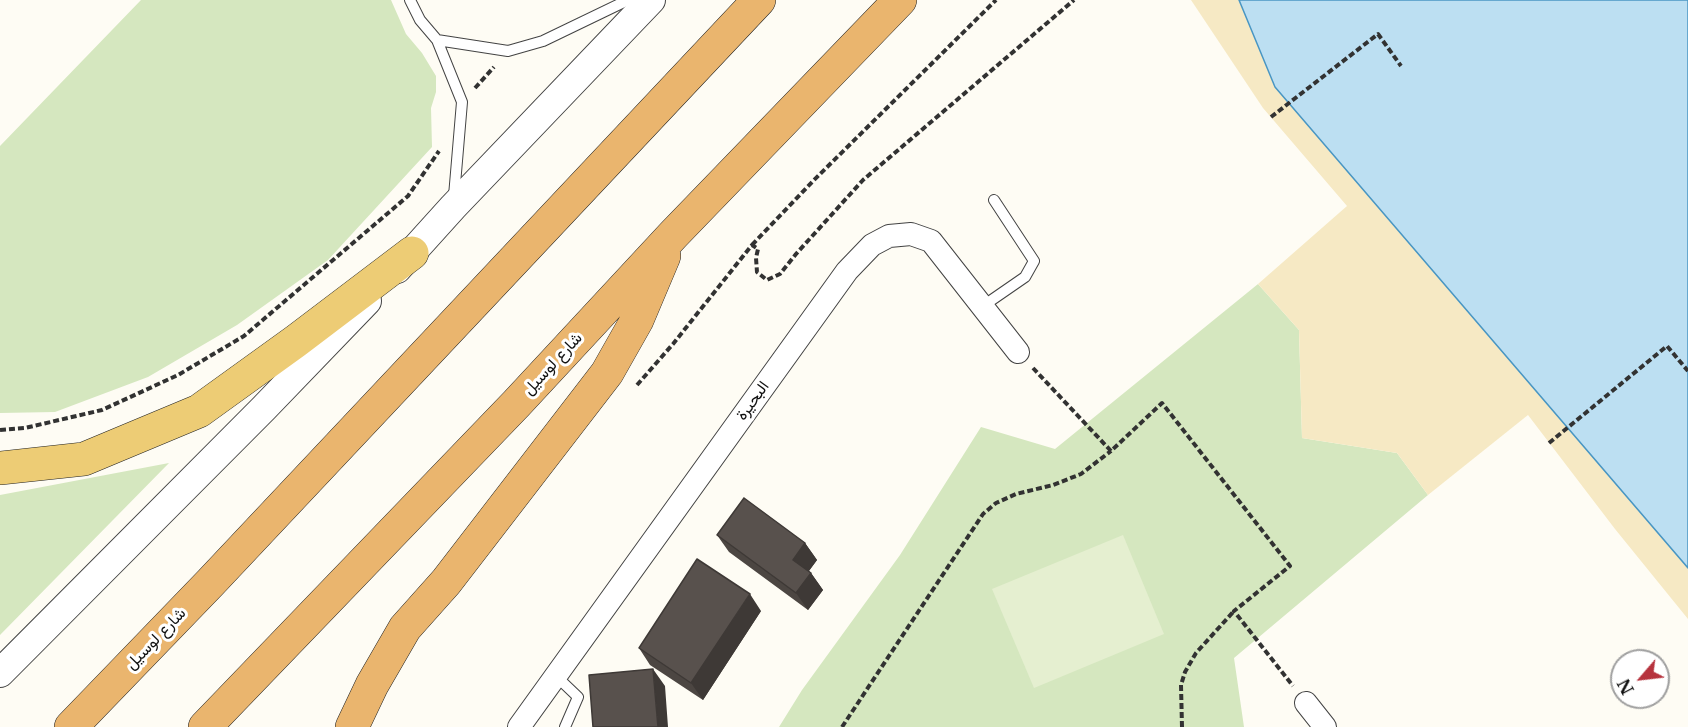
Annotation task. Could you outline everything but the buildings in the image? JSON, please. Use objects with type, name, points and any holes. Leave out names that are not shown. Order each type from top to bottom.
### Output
[{"type":"highway","name":"شارع لوسيل","points":[[71,727],[219,574],[759,0]]},
{"type":"highway","name":"شارع لوسيل","points":[[205,727],[900,0]]},
{"type":"highway","points":[[352,727],[372,685],[405,628],[446,582],[607,373],[637,320],[673,236]]},
{"type":"main road","points":[[0,468],[84,459],[199,411],[412,253]]},
{"type":"street","points":[[0,673],[264,408],[651,0]]},
{"type":"street","name":"البحيرة","points":[[519,727],[847,271],[872,245],[889,236],[910,234],[931,241],[1018,352]]},
{"type":"street","points":[[1306,703],[1325,727]]},
{"type":"lane","points":[[410,0],[420,20],[437,40],[462,102],[453,207]]},
{"type":"lane","points":[[437,40],[508,51],[543,41],[628,0]]},
{"type":"lane","points":[[983,306],[1025,277],[1034,261],[994,200]]},
{"type":"lane","points":[[556,676],[579,697],[566,727]]},
{"type":"path","points":[[634,388],[673,344],[752,245],[814,180],[996,0]]},
{"type":"path","points":[[752,245],[758,249],[757,273],[767,280],[780,274],[863,180],[1074,0]]},
{"type":"path","points":[[1271,117],[1378,34],[1401,66]]},
{"type":"path","points":[[462,102],[508,51]]},
{"type":"path","points":[[0,430],[25,428],[102,410],[178,375],[244,336],[408,196],[439,151],[440,140]]},
{"type":"path","points":[[1549,443],[1667,346],[1688,371]]},
{"type":"path","points":[[1018,352],[1111,451]]},
{"type":"path","points":[[842,727],[983,514],[996,503],[1016,494],[1053,485],[1081,474],[1111,451],[1162,403],[1290,566],[1234,611],[1196,652],[1181,685],[1182,727]]},
{"type":"path","points":[[1234,611],[1306,703]]},
{"type":"green space","points":[[141,0],[391,0],[406,34],[422,53],[436,76],[436,92],[431,108],[432,147],[328,260],[237,325],[148,377],[55,412],[0,413],[0,146]]},
{"type":"green space","points":[[1258,284],[1299,330],[1302,438],[1397,453],[1428,495],[1234,658],[1244,727],[779,727],[802,690],[900,555],[981,427],[1055,449]]},
{"type":"green space","points":[[169,463],[0,635],[0,495]]},
{"type":"green space","points":[[1123,535],[1164,634],[1034,688],[992,589]]},
{"type":"sand","points":[[1191,0],[1239,0],[1275,87],[1688,568],[1688,619],[1615,529],[1528,415],[1428,495],[1397,453],[1302,438],[1299,330],[1258,284],[1347,206],[1263,108]]},
{"type":"water","points":[[1239,0],[1688,0],[1688,568],[1275,87]]}]
